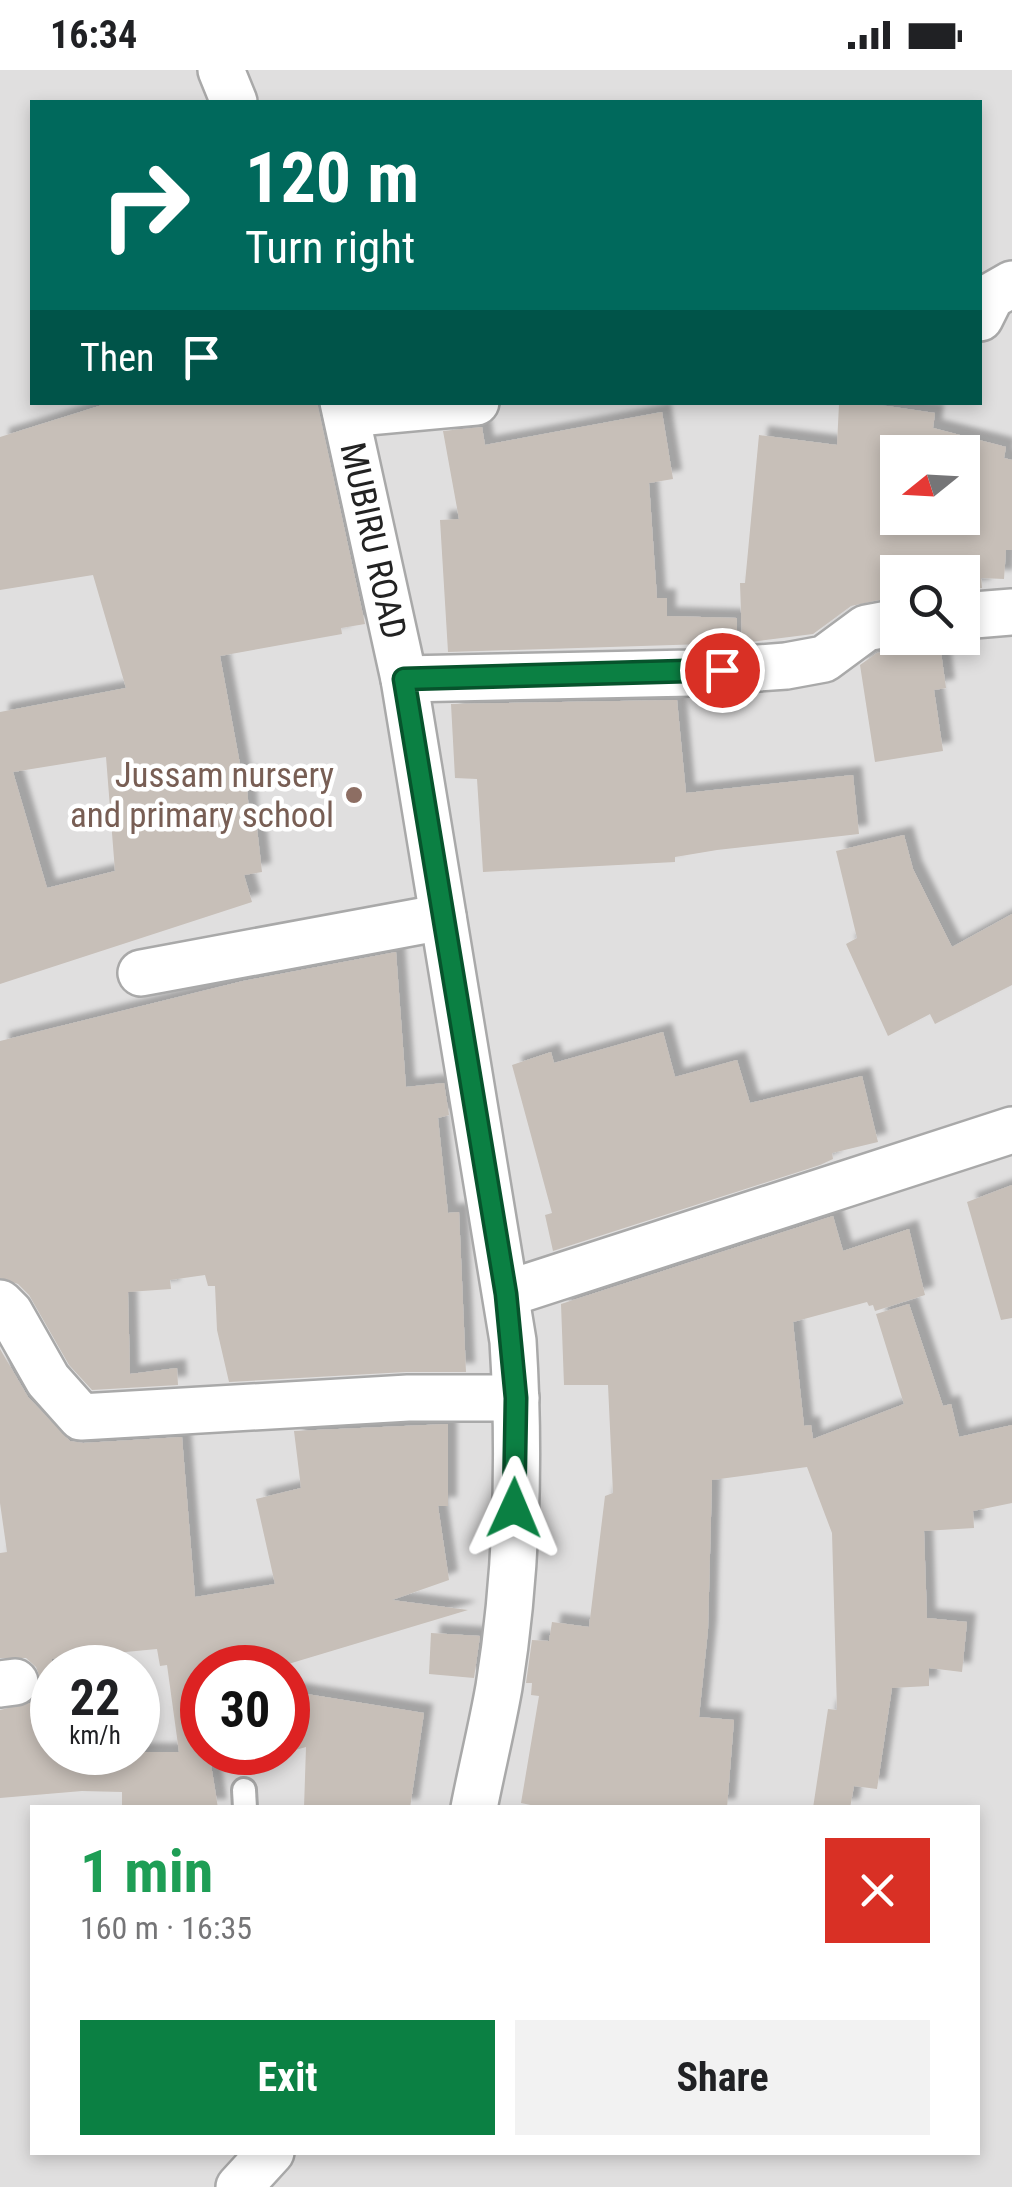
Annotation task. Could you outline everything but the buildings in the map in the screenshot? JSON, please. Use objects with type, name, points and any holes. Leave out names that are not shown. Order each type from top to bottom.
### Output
[{"type":"street","points":[[221,70],[233,100]]},
{"type":"street","points":[[982,314],[990,296],[1012,284]]},
{"type":"street","points":[[344,408],[410,405]]},
{"type":"street","name":"MUBIRU ROAD","points":[[344,408],[404,679],[506,1294],[516,1398],[513,1544],[499,1685],[475,1805]]},
{"type":"street","points":[[980,615],[1012,612]]},
{"type":"street","points":[[404,679],[691,673],[786,666],[824,659],[866,628],[880,625]]},
{"type":"street","points":[[141,974],[443,917]]},
{"type":"street","points":[[506,1294],[1012,1130]]},
{"type":"street","points":[[0,1304],[10,1313],[48,1380],[80,1417],[408,1398],[516,1398]]},
{"type":"street","points":[[239,2187],[267,2155]]},
{"type":"shaded area","points":[[0,70],[1012,70],[1012,2187],[0,2187]]},
{"type":"place","name":"Jussam nursery and primary school","points":[[354,795]]},
{"type":"route","points":[[514,1508],[513,1341],[404,679],[722,670]]}]
